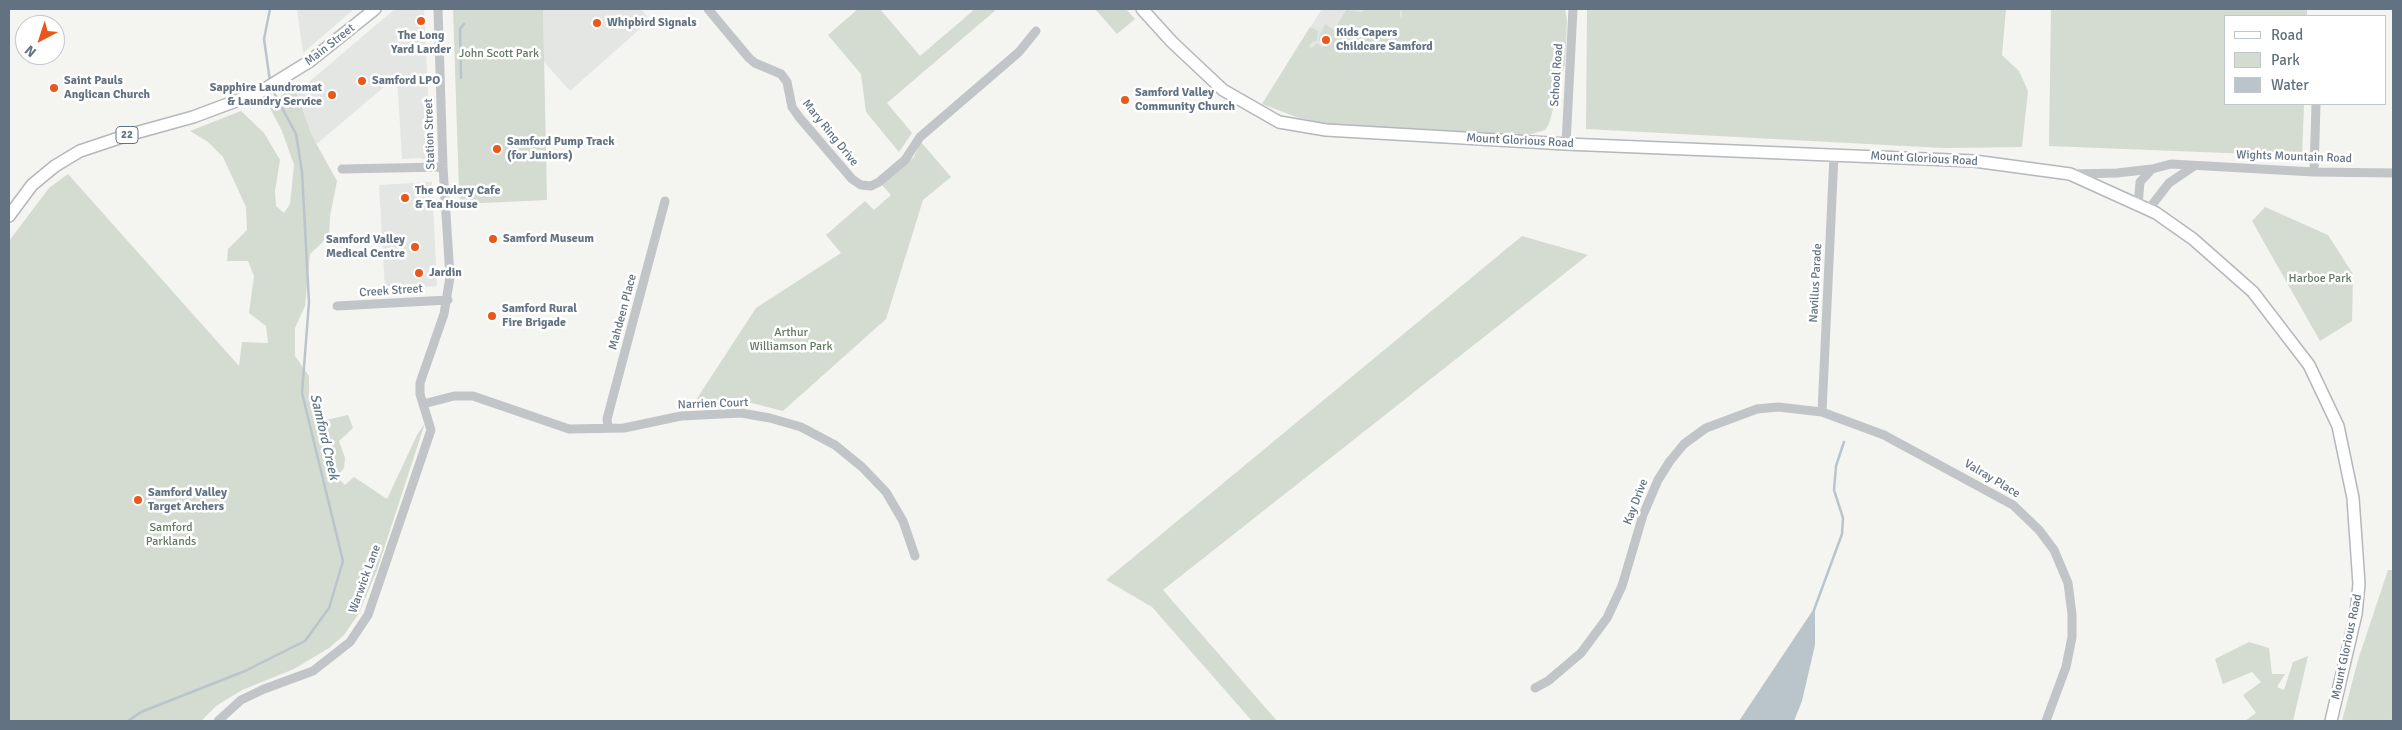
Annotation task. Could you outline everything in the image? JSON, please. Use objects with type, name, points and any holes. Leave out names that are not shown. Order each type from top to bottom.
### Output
[{"type":"main road","name":"Main Street","points":[[9,216],[32,185],[55,166],[80,151],[193,117],[260,92],[288,76],[330,47],[374,9]]},
{"type":"main road","name":"Mount Glorious Road","points":[[1142,9],[1172,42],[1223,90],[1279,122],[1326,130],[1566,144],[1974,161],[2070,174],[2143,208],[2193,239],[2253,292],[2309,365],[2338,426],[2353,498],[2359,584],[2356,614],[2331,721]]},
{"type":"street","name":"Station Street","points":[[423,404],[420,394],[420,383],[448,300],[450,277],[443,167],[438,9]]},
{"type":"street","name":"Mary Ring Drive","points":[[708,9],[749,58],[781,74],[787,82],[792,107],[799,117],[852,179],[866,186],[879,182],[905,160],[920,137],[1019,52],[1036,31]]},
{"type":"street","name":"School Road","points":[[1566,144],[1574,9]]},
{"type":"street","points":[[2314,172],[2316,105]]},
{"type":"street","name":"Navillus Parade","points":[[1822,412],[1834,155]]},
{"type":"street","name":"Wights Mountain Road","points":[[2070,174],[2117,173],[2152,169],[2171,164],[2314,172],[2393,173]]},
{"type":"street","points":[[2143,208],[2170,183],[2194,166]]},
{"type":"street","points":[[342,170],[443,167]]},
{"type":"street","points":[[2143,208],[2140,182],[2152,169]]},
{"type":"street","name":"Mahdeen Place","points":[[608,428],[607,419],[665,201]]},
{"type":"street","name":"Creek Street","points":[[337,306],[448,300]]},
{"type":"street","name":"Narrien Court","points":[[423,404],[454,396],[473,396],[569,428],[624,428],[680,416],[742,413],[770,418],[801,427],[836,445],[862,467],[886,492],[902,521],[915,556]]},
{"type":"street","name":"Warwick Lane","points":[[218,721],[241,700],[264,689],[313,672],[350,642],[368,615],[431,430],[423,404]]},
{"type":"street","name":"Kay Drive","points":[[1535,688],[1548,681],[1581,653],[1607,618],[1622,586],[1642,515],[1658,480],[1684,444],[1706,428],[1756,409],[1778,407],[1822,412]]},
{"type":"street","name":"Valray Place","points":[[1822,412],[1884,435],[1932,459],[2013,505],[2039,530],[2054,550],[2068,582],[2072,614],[2072,637],[2066,667],[2046,721]]},
{"type":"shaded area","points":[[297,9],[354,9],[303,53]]},
{"type":"shaded area","points":[[395,9],[424,9],[431,157],[426,160],[420,158],[402,159],[397,76],[312,148],[284,103]]},
{"type":"shaded area","points":[[543,9],[641,9],[650,20],[570,91],[544,62]]},
{"type":"shaded area","name":"Kids Capers Childcare Samford","points":[[1322,9],[1418,9],[1311,58],[1294,53]]},
{"type":"shaded area","points":[[432,182],[437,286],[385,289],[379,185]]},
{"type":"green space","name":"John Scott Park","points":[[453,9],[543,9],[547,200],[461,204]]},
{"type":"green space","points":[[858,9],[880,9],[920,56],[975,9],[997,9],[887,103],[912,133],[899,152],[866,112],[861,74],[828,35]]},
{"type":"green space","points":[[1095,9],[1126,9],[1135,19],[1117,34]]},
{"type":"green space","points":[[1365,9],[1400,9],[1400,17],[1402,16],[1401,9],[1565,9],[1567,21],[1565,64],[1549,124],[1545,130],[1528,135],[1475,136],[1358,130],[1299,118],[1262,104],[1310,27],[1318,31],[1317,41],[1312,42],[1309,47],[1312,48],[1317,43],[1322,47],[1326,46],[1326,43],[1320,42],[1319,37],[1325,24],[1334,30],[1346,10],[1362,12]]},
{"type":"green space","points":[[1587,9],[2006,9],[2002,55],[2019,71],[2028,91],[2022,147],[1943,148],[1586,129]]},
{"type":"green space","points":[[2051,9],[2307,9],[2307,15],[2224,15],[2224,105],[2304,105],[2302,156],[2049,146]]},
{"type":"green space","name":"Samford Parklands","points":[[293,84],[312,136],[337,181],[330,216],[329,236],[310,254],[305,306],[295,328],[295,356],[309,376],[309,397],[326,420],[348,415],[353,428],[339,441],[345,458],[344,468],[337,477],[345,485],[354,477],[387,499],[417,435],[425,423],[377,570],[359,613],[344,635],[329,648],[294,669],[242,690],[216,706],[201,721],[9,721],[9,241],[49,188],[68,174],[239,366],[242,342],[268,343],[266,326],[249,313],[254,276],[248,261],[227,261],[228,249],[247,230],[246,207],[223,157],[208,142],[190,131],[241,111],[264,133],[280,160],[275,191],[276,206],[284,213],[290,204],[294,165],[282,131],[270,108]]},
{"type":"green space","name":"Arthur Williamson Park","points":[[921,142],[951,177],[923,200],[886,319],[783,411],[744,401],[694,403],[756,308],[841,253],[826,235],[865,201],[874,210],[891,195],[882,185],[914,157]]},
{"type":"green space","name":"Harboe Park","points":[[2265,207],[2328,235],[2353,274],[2352,321],[2320,341],[2252,221]]},
{"type":"green space","points":[[1522,236],[1588,255],[1163,590],[1277,721],[1252,721],[1152,607],[1106,580]]},
{"type":"green space","points":[[2388,570],[2393,570],[2393,719],[2389,721],[2342,721],[2358,660]]},
{"type":"green space","points":[[2249,642],[2269,648],[2272,674],[2285,674],[2277,687],[2284,690],[2293,662],[2308,656],[2293,721],[2245,721],[2256,713],[2243,695],[2261,682],[2252,672],[2223,684],[2215,659]]},
{"type":"water","points":[[1815,607],[1815,645],[1802,701],[1794,721],[1739,721]]},
{"type":"waterway","name":"Samford Creek","points":[[270,9],[264,39],[270,81]]},
{"type":"waterway","points":[[461,78],[460,29],[464,24]]},
{"type":"waterway","name":"Samford Creek","points":[[128,721],[141,712],[245,671],[305,641],[329,608],[343,561],[302,393],[309,302],[302,172],[296,134],[272,89]]},
{"type":"waterway","points":[[1814,610],[1842,534],[1843,518],[1834,490],[1836,466],[1844,442]]},
{"type":"place","name":"The Long Yard Larder","points":[[421,21]]},
{"type":"place","name":"Whipbird Signals","points":[[597,23]]},
{"type":"place","name":"Kids Capers Childcare Samford","points":[[1326,40]]},
{"type":"place","name":"Samford LPO","points":[[362,81]]},
{"type":"place","name":"Saint Pauls Anglican Church","points":[[54,88]]},
{"type":"place","name":"Sapphire Laundromat & Laundry Service","points":[[332,95]]},
{"type":"place","name":"Samford Valley Community Church","points":[[1125,100]]},
{"type":"place","name":"Samford Pump Track (for Juniors)","points":[[497,149]]},
{"type":"place","name":"The Owlery Cafe & Tea House","points":[[405,198]]},
{"type":"place","name":"Samford Museum","points":[[493,239]]},
{"type":"place","name":"Samford Valley Medical Centre","points":[[415,247]]},
{"type":"place","name":"Jardin","points":[[419,273]]},
{"type":"place","name":"Samford Rural Fire Brigade","points":[[492,316]]},
{"type":"place","name":"Samford Valley Target Archers","points":[[138,500]]}]
